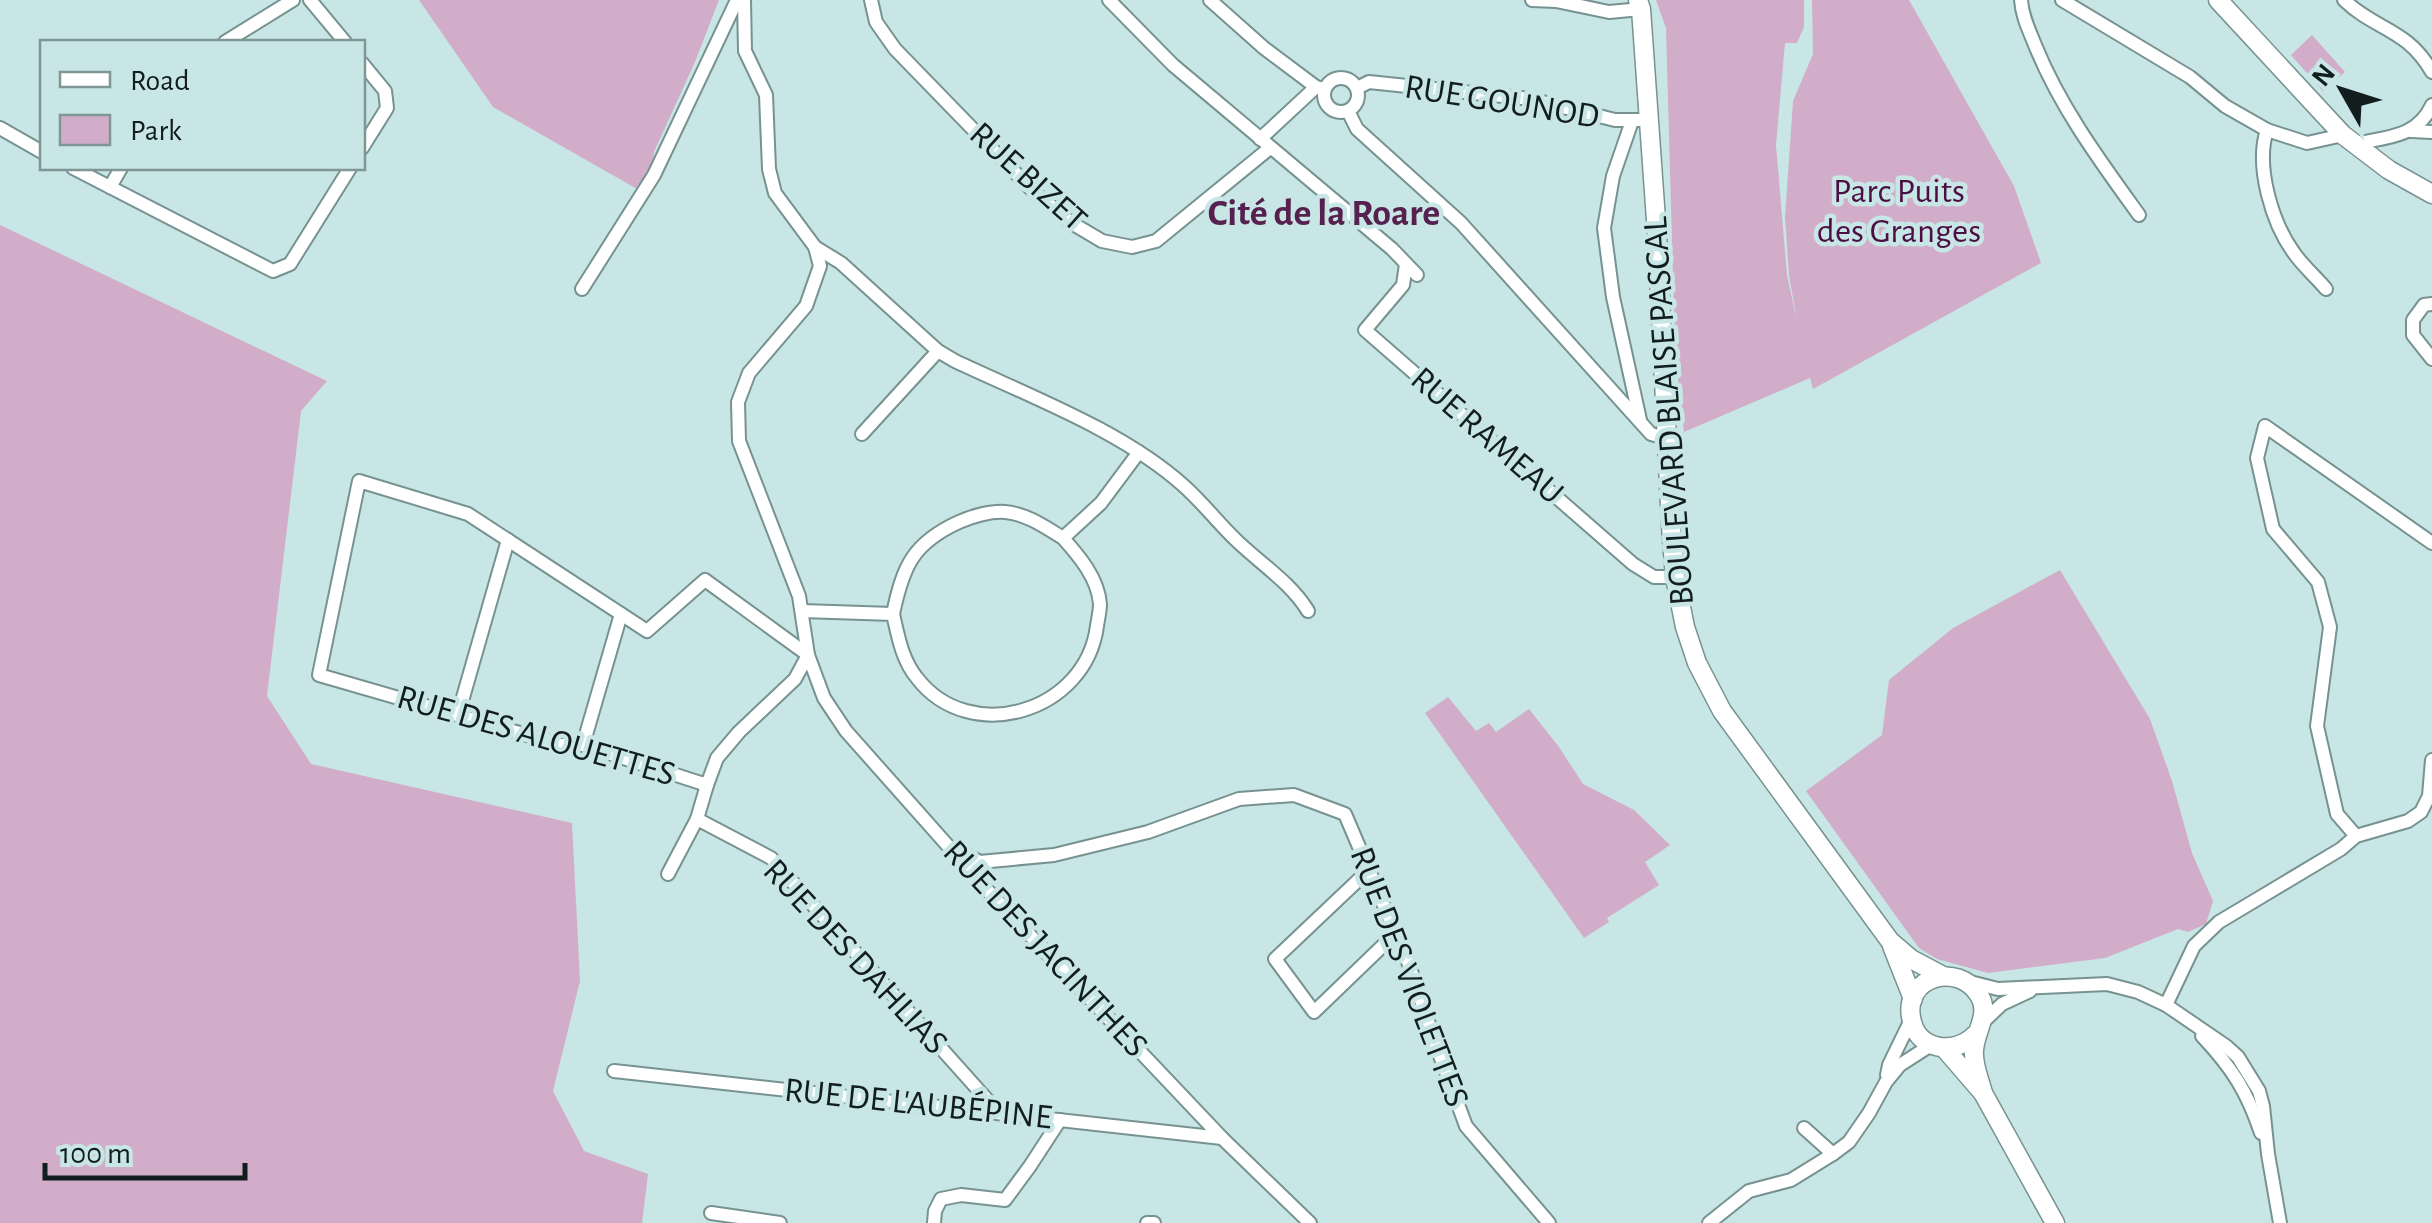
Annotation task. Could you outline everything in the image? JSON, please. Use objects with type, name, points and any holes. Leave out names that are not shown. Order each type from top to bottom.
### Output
[{"type":"main road","points":[[2218,0],[2349,140],[2389,170],[2432,194]]},
{"type":"main road","name":"BOULEVARD BLAISE PASCAL","points":[[1640,5],[1640,120],[1657,234],[1675,577],[1685,627],[1722,712],[1890,940],[1911,959],[1942,976]]},
{"type":"main road","name":"BOULEVARD BLAISE PASCAL","points":[[1890,940],[1913,998]]},
{"type":"main road","points":[[1983,1093],[1938,1047],[1916,1032],[1911,1020],[1913,998],[1926,982],[1954,976],[1966,980],[1979,994],[1982,1002],[1973,1054],[1983,1093],[2055,1223]]},
{"type":"main road","points":[[1938,1047],[1958,1047],[1979,1029]]},
{"type":"street","points":[[228,40],[293,0]]},
{"type":"street","points":[[310,0],[343,40]]},
{"type":"street","points":[[741,0],[745,52],[766,94],[769,169],[775,194],[815,247],[841,263],[938,351],[1120,440],[1184,485],[1234,539],[1300,598],[1308,611]]},
{"type":"street","points":[[582,289],[654,175],[741,0]]},
{"type":"street","name":"RUE BIZET","points":[[871,0],[876,22],[896,49],[1031,189],[1070,222],[1102,240],[1132,247],[1156,240],[1265,144],[1320,88]]},
{"type":"street","points":[[1109,0],[1174,65],[1392,249],[1416,275]]},
{"type":"street","points":[[1210,0],[1264,48],[1320,88],[1334,111],[1348,111],[1358,101],[1357,88],[1345,78],[1335,78],[1320,88]]},
{"type":"street","points":[[1532,0],[1609,12],[1640,5]]},
{"type":"street","points":[[2021,0],[2022,13],[2049,80],[2096,156],[2139,214]]},
{"type":"street","points":[[2062,0],[2190,77],[2225,106],[2267,130],[2307,143],[2432,132]]},
{"type":"street","points":[[2344,0],[2406,40],[2423,56],[2432,72]]},
{"type":"street","points":[[365,66],[386,91],[388,108],[365,143]]},
{"type":"street","name":"RUE GOUNOD","points":[[1357,88],[1370,82],[1530,99],[1615,120],[1640,120]]},
{"type":"street","points":[[2411,131],[2432,104]]},
{"type":"street","points":[[1348,111],[1357,129],[1462,222],[1651,434],[1666,438]]},
{"type":"street","name":"BOULEVARD BLAISE PASCAL","points":[[1640,120],[1613,176],[1604,228],[1612,297],[1641,423]]},
{"type":"street","points":[[0,128],[40,151]]},
{"type":"street","points":[[2267,130],[2262,168],[2270,203],[2292,251],[2326,289]]},
{"type":"street","points":[[77,170],[273,270],[290,264],[349,170]]},
{"type":"street","points":[[110,186],[119,170]]},
{"type":"street","name":"RUE DES JACINTHES","points":[[815,247],[820,266],[806,306],[749,373],[738,402],[739,441],[799,596],[808,655],[824,698],[846,731],[988,891],[1222,1138],[1310,1223]]},
{"type":"street","name":"RUE RAMEAU","points":[[1406,264],[1402,285],[1365,330],[1633,564],[1654,577],[1675,577]]},
{"type":"street","points":[[2432,304],[2424,305],[2413,320],[2413,334],[2432,359]]},
{"type":"street","points":[[862,434],[938,351]]},
{"type":"street","points":[[2356,836],[2337,814],[2317,726],[2330,628],[2318,582],[2273,530],[2257,458],[2265,426],[2432,543]]},
{"type":"street","points":[[1063,538],[1101,503],[1139,452]]},
{"type":"street","name":"RUE DES ALOUETTES","points":[[508,540],[468,514],[358,481],[319,675],[560,745],[584,745],[706,785],[718,758],[739,732],[796,679],[808,655]]},
{"type":"street","points":[[1004,512],[1034,520],[1063,538],[1091,574],[1100,603],[1096,637],[1086,664],[1064,690],[1023,712],[985,715],[947,705],[917,678],[901,649],[894,614],[901,579],[915,554],[938,532],[971,517],[1004,512]]},
{"type":"street","points":[[458,715],[508,540],[647,632],[705,580],[808,655]]},
{"type":"street","points":[[802,611],[894,614]]},
{"type":"street","points":[[584,745],[620,614]]},
{"type":"street","points":[[2166,1005],[2194,946],[2219,922],[2342,849],[2356,836],[2408,821],[2421,812],[2429,796],[2432,760]]},
{"type":"street","points":[[668,874],[697,818],[706,785]]},
{"type":"street","name":"RUE DES VIOLETTES","points":[[949,847],[980,862],[1054,855],[1148,832],[1239,800],[1294,795],[1345,814],[1396,933],[1466,1126],[1549,1223]]},
{"type":"street","name":"RUE DES DAHLIAS","points":[[697,818],[771,858],[998,1113]]},
{"type":"street","points":[[1370,869],[1276,958],[1314,1012],[1396,933]]},
{"type":"street","points":[[1966,980],[1998,989],[2106,984],[2138,992],[2185,1019],[2234,1072],[2256,1117],[2268,1154],[2280,1223]]},
{"type":"street","points":[[1979,1029],[2002,1004],[2037,988]]},
{"type":"street","points":[[1886,1082],[1889,1066],[1911,1020]]},
{"type":"street","points":[[1709,1223],[1749,1192],[1791,1180],[1833,1154],[1848,1142],[1900,1065],[1938,1047]]},
{"type":"street","name":"RUE DE L'AUBÉPINE","points":[[614,1071],[1222,1138]]},
{"type":"street","points":[[934,1223],[942,1199],[961,1196],[1005,1200],[1060,1120]]},
{"type":"street","points":[[1804,1128],[1833,1154]]},
{"type":"street","points":[[711,1213],[780,1223]]},
{"type":"green space","points":[[419,0],[719,0],[654,152],[651,189],[637,189],[493,107]]},
{"type":"green space","name":"Parc Puits des Granges","points":[[1656,0],[1804,0],[1804,27],[1797,43],[1785,43],[1776,145],[1787,275],[1797,321],[1785,217],[1793,101],[1813,54],[1812,0],[1909,0],[2014,186],[2041,263],[1813,389],[1810,378],[1684,432],[1675,350],[1666,28]]},
{"type":"green space","points":[[2312,35],[2345,72],[2323,91],[2291,55]]},
{"type":"green space","points":[[0,225],[327,381],[301,411],[267,696],[311,764],[572,823],[580,981],[553,1091],[584,1151],[648,1174],[642,1223],[0,1223]]},
{"type":"green space","points":[[2060,570],[2150,719],[2192,853],[2213,901],[2206,924],[2188,932],[2178,929],[2105,958],[1988,973],[1937,959],[1919,948],[1806,791],[1882,735],[1889,680],[1953,628]]},
{"type":"green space","points":[[1448,697],[1476,731],[1489,723],[1496,732],[1529,709],[1583,784],[1634,810],[1670,845],[1645,862],[1659,885],[1607,918],[1609,922],[1584,938],[1425,713]]},
{"type":"district","name":"Cité de la Roare","points":[[1324,214]]}]
